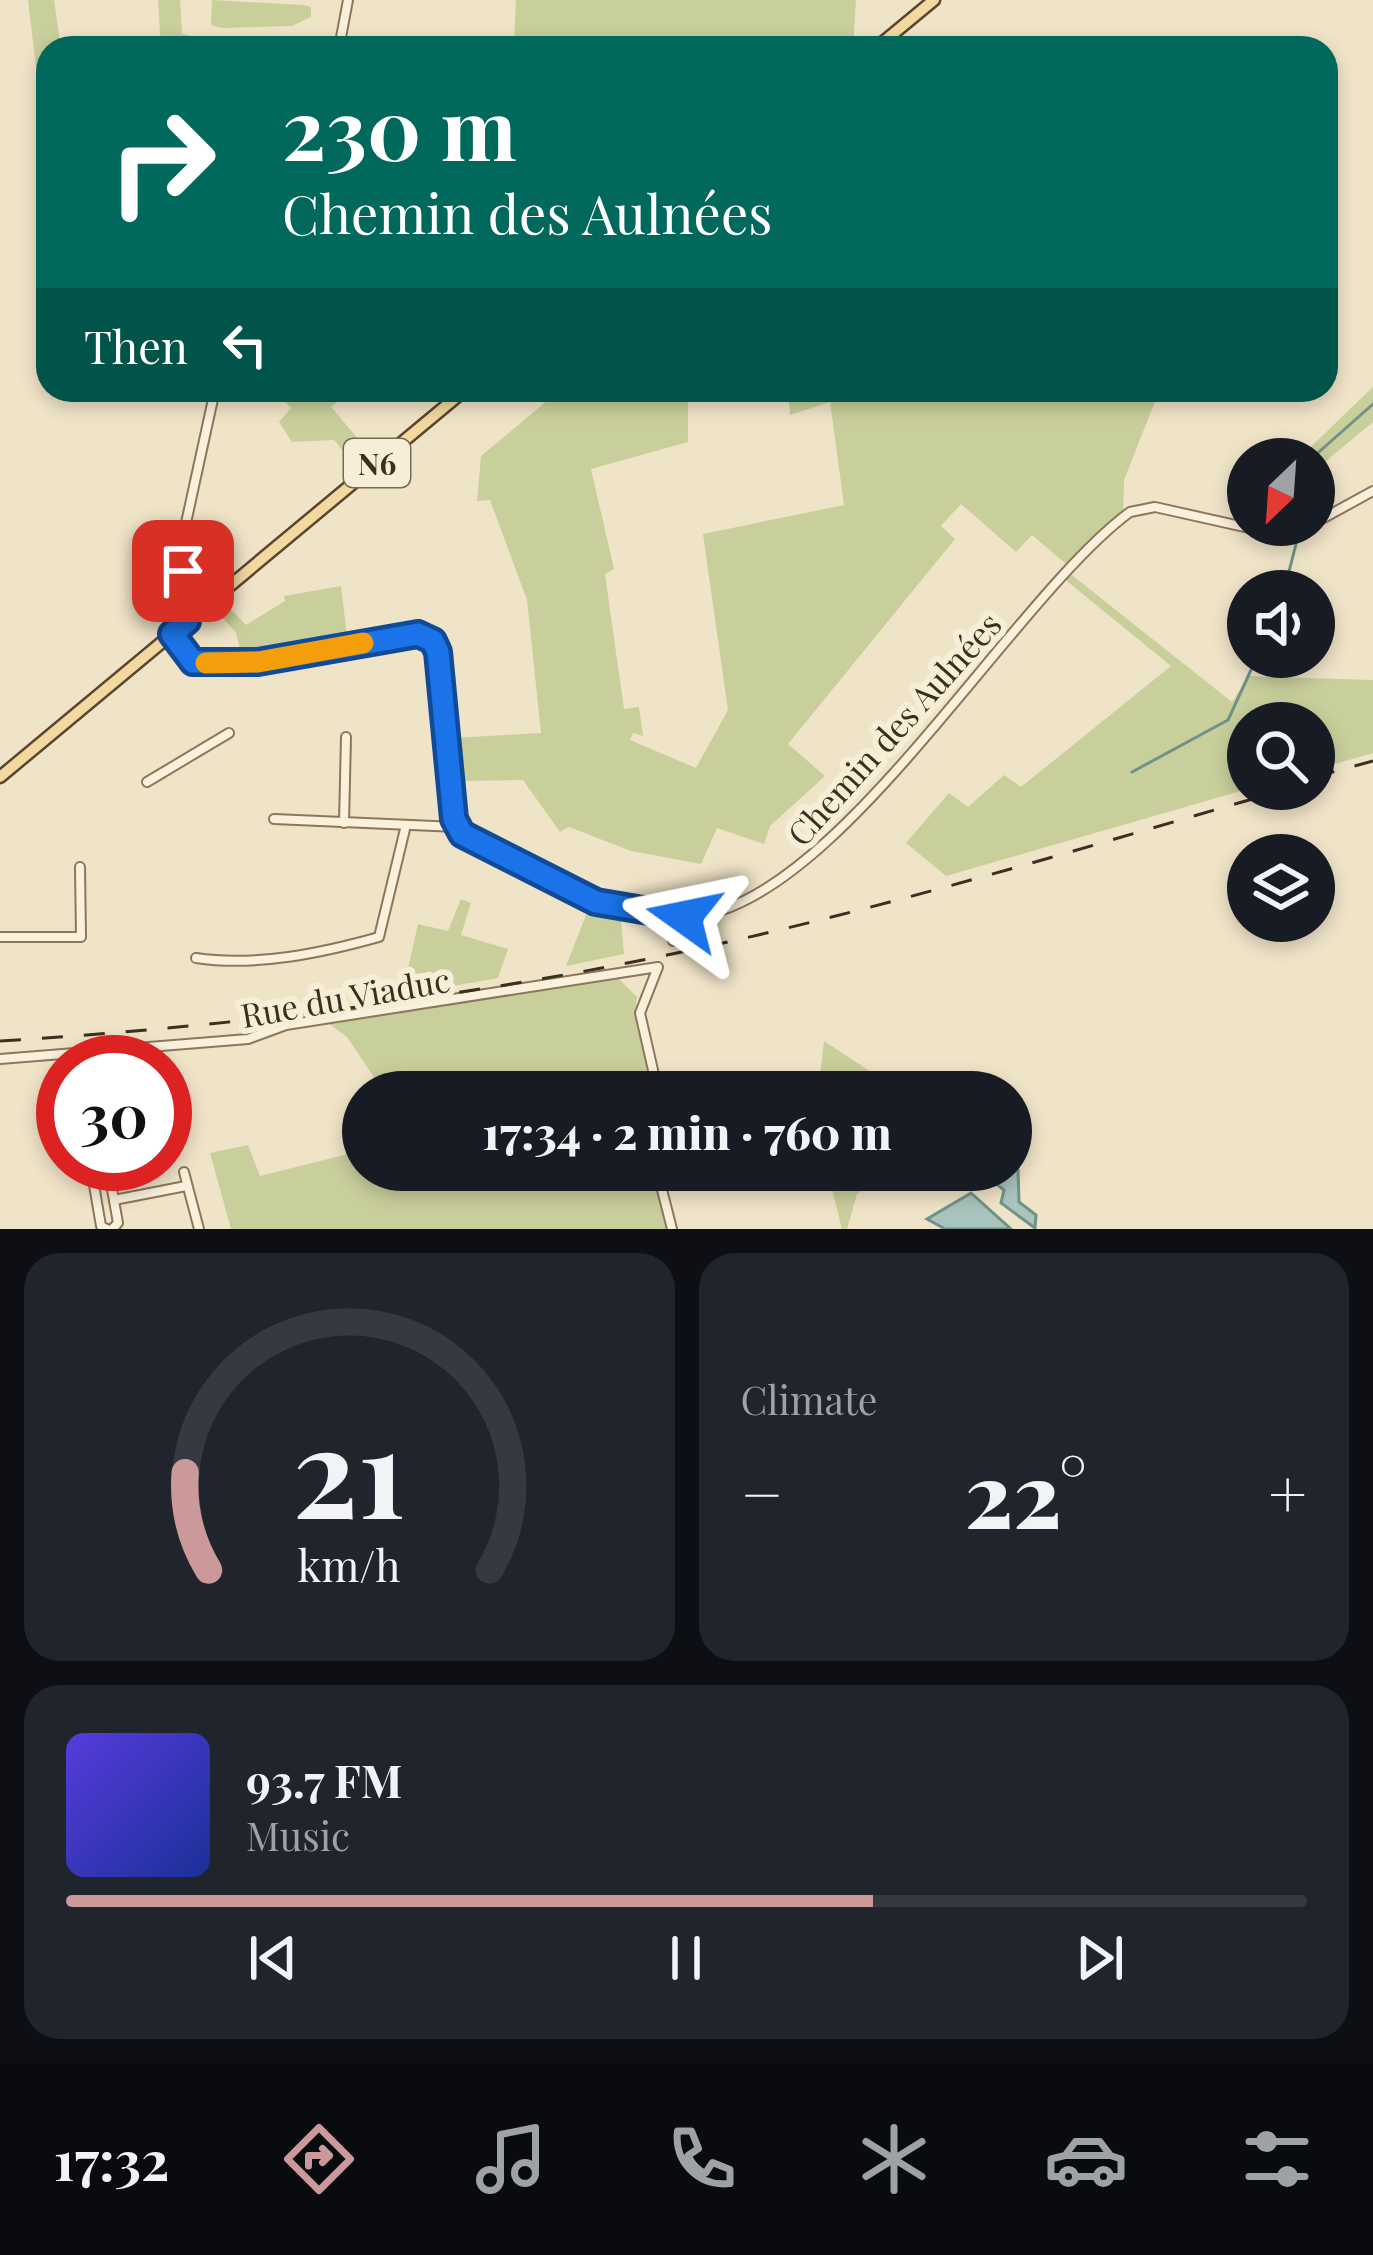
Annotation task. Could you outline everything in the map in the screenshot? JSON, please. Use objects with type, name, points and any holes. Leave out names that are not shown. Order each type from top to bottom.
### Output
[{"type":"main road","points":[[890,36],[934,0]]},
{"type":"main road","name":"N6","points":[[0,777],[451,402]]},
{"type":"street","points":[[342,36],[349,0]]},
{"type":"street","points":[[187,621],[184,532],[212,402]]},
{"type":"street","name":"Chemin des Aulnées","points":[[457,827],[477,843],[592,901],[677,916],[748,896],[812,859],[863,808],[1002,642],[1130,512],[1155,507],[1293,536],[1373,491]]},
{"type":"street","points":[[172,634],[186,658],[198,663],[258,662],[418,634],[429,638],[438,652],[457,827],[274,819]]},
{"type":"street","points":[[147,782],[229,733]]},
{"type":"street","points":[[344,823],[346,737]]},
{"type":"street","points":[[196,958],[223,962],[329,951],[379,937],[406,825]]},
{"type":"street","points":[[0,937],[81,938],[80,867]]},
{"type":"street","points":[[673,941],[677,916]]},
{"type":"street","name":"Rue du Viaduc","points":[[192,1046],[248,1039],[286,1025],[658,967],[640,1013],[653,1071]]},
{"type":"street","name":"Rue du Viaduc","points":[[0,1059],[36,1059]]},
{"type":"street","points":[[95,1191],[100,1226],[110,1229],[118,1223],[112,1191]]},
{"type":"street","points":[[114,1200],[160,1191]]},
{"type":"street","points":[[188,1191],[199,1229]]},
{"type":"street","points":[[662,1191],[672,1229]]},
{"type":"green space","points":[[28,0],[54,0],[59,36],[36,36],[36,67]]},
{"type":"green space","points":[[158,0],[180,0],[182,34],[189,36],[160,36]]},
{"type":"green space","points":[[212,0],[304,5],[311,7],[311,17],[292,26],[221,28],[211,25]]},
{"type":"green space","points":[[516,0],[856,0],[854,36],[514,36]]},
{"type":"green space","points":[[1373,387],[1373,422],[1335,454],[1335,438],[1320,438]]},
{"type":"green space","points":[[286,402],[337,402],[331,407],[370,453],[356,466],[334,440],[292,442],[279,422],[291,408]]},
{"type":"green space","points":[[546,402],[688,402],[688,442],[591,469],[614,569],[605,574],[624,709],[639,707],[643,736],[633,733],[630,740],[696,768],[728,710],[703,534],[844,505],[830,402],[1155,402],[1124,480],[1123,516],[1072,569],[1032,535],[1016,552],[961,504],[941,526],[955,539],[788,744],[825,776],[770,826],[764,844],[717,828],[701,864],[631,851],[569,827],[560,832],[523,780],[458,781],[451,738],[541,733],[527,600],[490,500],[477,501],[481,456]]},
{"type":"green space","points":[[789,402],[830,402],[790,415]]},
{"type":"green space","points":[[1068,572],[1232,702],[1227,702],[1227,795],[946,876],[906,843],[949,793],[968,807],[1004,775],[1021,787],[1171,666],[1063,578]]},
{"type":"green space","points":[[341,586],[348,645],[243,662],[236,633],[220,615],[229,607],[246,625],[285,601],[284,596]]},
{"type":"green space","points":[[1248,678],[1373,680],[1373,753],[1335,764],[1335,702],[1232,702]]},
{"type":"green space","points":[[461,899],[471,903],[461,935],[508,949],[498,978],[402,995],[418,924],[448,931]]},
{"type":"green space","points":[[590,905],[620,910],[624,954],[566,966]]},
{"type":"green space","points":[[618,978],[637,997],[635,1013],[650,1071],[370,1071],[347,1037],[324,1020]]},
{"type":"green space","points":[[824,1041],[870,1071],[820,1071]]},
{"type":"green space","points":[[248,1145],[260,1176],[342,1156],[342,1191],[659,1191],[669,1229],[231,1229],[210,1153]]},
{"type":"green space","points":[[832,1191],[861,1191],[847,1229],[842,1229]]},
{"type":"water","points":[[1004,1191],[1019,1191],[1019,1202],[1036,1215],[1035,1228],[1001,1203]]},
{"type":"water","points":[[971,1193],[1011,1229],[945,1229],[927,1219]]},
{"type":"waterway","points":[[1335,438],[1373,404]]},
{"type":"waterway","points":[[1289,570],[1295,546]]},
{"type":"waterway","points":[[1132,772],[1228,720],[1247,678]]},
{"type":"railway","points":[[1335,771],[1373,761]]},
{"type":"railway","points":[[0,1041],[356,1007],[622,964],[855,911],[1227,806]]},
{"type":"slow traffic","points":[[206,663],[258,662],[363,643]]},
{"type":"route","points":[[183,571],[187,621],[172,634],[193,662],[258,662],[418,634],[429,638],[438,652],[459,831],[596,902],[645,906],[684,917]]}]
